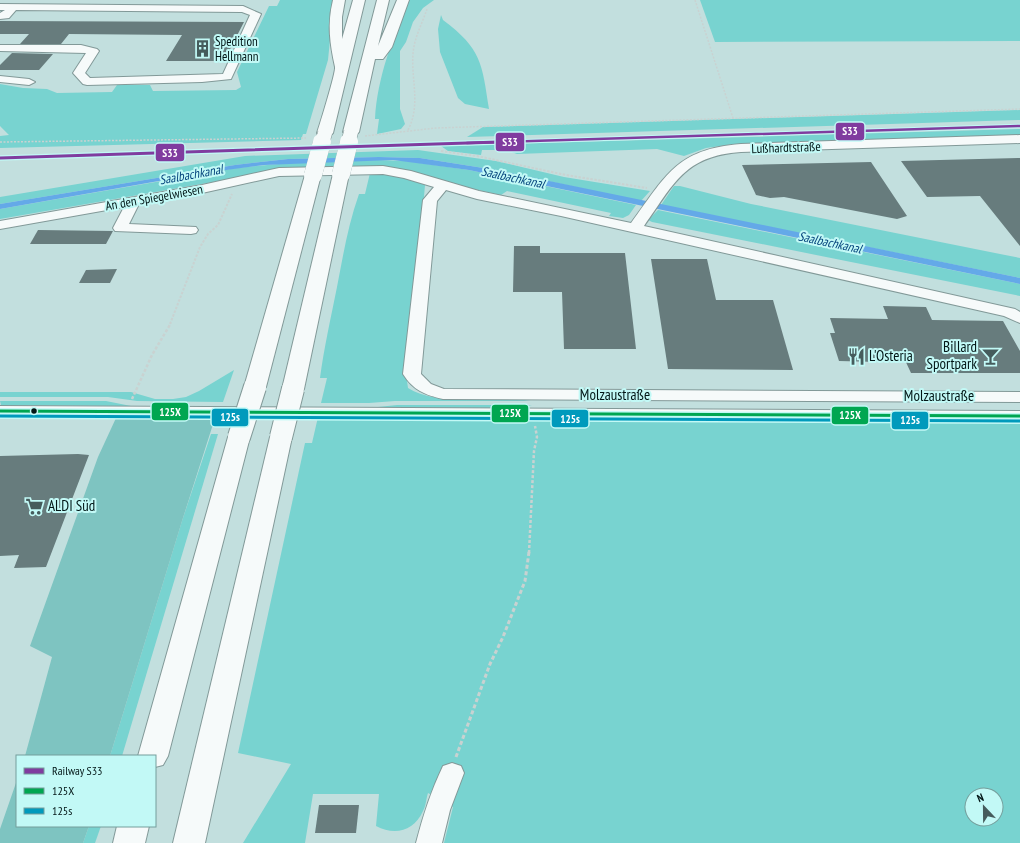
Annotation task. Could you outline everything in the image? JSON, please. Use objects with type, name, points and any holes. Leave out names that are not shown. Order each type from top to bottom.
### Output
[{"type":"highway","points":[[339,0],[336,10],[334,41],[342,72]]},
{"type":"highway","points":[[152,755],[314,175],[336,88],[342,72],[359,0]]},
{"type":"highway","points":[[189,843],[293,389],[336,172],[357,134],[366,71],[383,0]]},
{"type":"highway","points":[[366,71],[385,47],[403,0]]},
{"type":"highway","points":[[129,843],[133,827]]},
{"type":"street","points":[[0,3],[227,4],[252,0]]},
{"type":"street","points":[[0,7],[244,9],[256,14],[227,77],[202,80],[87,82],[79,73],[93,51],[80,48],[0,48]]},
{"type":"street","points":[[0,16],[5,16],[13,7]]},
{"type":"street","points":[[0,79],[29,82]]},
{"type":"street","name":"Lußhardtstraße","points":[[635,228],[683,166],[697,157],[717,150],[1020,139]]},
{"type":"street","points":[[336,172],[369,169],[396,172],[477,195],[635,228],[1010,312],[1020,318]]},
{"type":"street","name":"An den Spiegelwiesen","points":[[0,225],[279,172],[336,172]]},
{"type":"street","name":"Molzaustraße","points":[[442,186],[430,200],[412,374],[416,381],[423,387],[433,391],[443,394],[1020,397]]},
{"type":"street","points":[[131,201],[132,206],[120,228],[191,230]]},
{"type":"street","points":[[0,411],[1020,416]]},
{"type":"street","points":[[429,843],[437,810],[452,773]]},
{"type":"path","points":[[695,0],[733,118]]},
{"type":"path","points":[[408,130],[413,122],[415,94],[413,53],[427,9]]},
{"type":"path","points":[[357,134],[385,135],[408,130],[436,128],[1020,109]]},
{"type":"path","points":[[0,142],[309,138]]},
{"type":"path","points":[[441,151],[477,156],[661,194]]},
{"type":"path","points":[[131,403],[152,355],[172,321],[200,247],[208,234],[218,225],[232,197],[236,181]]},
{"type":"path","points":[[452,773],[462,737],[477,702],[490,664],[503,637],[525,581],[531,537],[534,451],[536,437],[534,413]]},
{"type":"shaded area","points":[[280,0],[334,0],[328,60],[306,134],[303,134],[301,140],[0,148],[0,136],[9,135],[0,126],[0,84],[23,88],[47,89],[57,93],[112,92],[117,85],[150,85],[153,91],[236,90],[241,87],[237,72],[269,6],[277,6]]},
{"type":"shaded area","points":[[408,0],[434,0],[423,8],[413,22],[406,42],[400,51],[400,109],[405,124],[401,129],[377,134],[379,119],[375,119],[376,104],[382,73],[391,44]]},
{"type":"shaded area","points":[[700,0],[1020,0],[1020,41],[715,42]]},
{"type":"shaded area","points":[[441,15],[443,20],[466,40],[478,58],[482,69],[489,109],[465,104],[458,98],[440,52],[438,29]]},
{"type":"shaded area","points":[[1020,110],[1020,120],[467,137],[483,127]]},
{"type":"shaded area","points":[[1020,129],[1020,136],[734,144],[706,148],[684,156],[657,149],[517,154],[506,150],[482,150],[481,155],[448,151],[441,146]]},
{"type":"shaded area","points":[[418,150],[496,161],[564,177],[650,191],[641,201],[496,170],[420,158],[379,157],[288,159],[235,165],[0,204],[0,197],[245,156]]},
{"type":"shaded area","points":[[378,160],[406,161],[469,170],[636,205],[629,215],[623,218],[609,216],[611,213],[507,191],[501,195],[455,185],[413,172],[272,170],[236,178],[0,219],[0,209],[236,168],[289,163]]},
{"type":"shaded area","points":[[370,173],[400,176],[425,185],[406,374],[408,388],[421,394],[451,399],[516,399],[531,401],[395,401],[369,403],[321,403],[327,378],[320,378],[346,240],[359,194],[365,194]]},
{"type":"shaded area","points":[[674,186],[680,186],[751,204],[1020,258],[1020,278],[661,205]]},
{"type":"shaded area","points":[[658,210],[1020,284],[1020,296],[648,220]]},
{"type":"shaded area","points":[[234,370],[223,402],[137,401],[108,397],[0,397],[0,392],[131,392],[155,399],[173,399],[186,397],[199,391]]},
{"type":"shaded area","points":[[0,401],[106,401],[131,406],[1,405]]},
{"type":"shaded area","points":[[397,405],[532,405],[514,408],[378,407]]},
{"type":"shaded area","points":[[318,417],[1020,421],[1020,843],[444,843],[453,807],[428,793],[425,807],[419,818],[415,823],[403,830],[390,831],[376,826],[379,794],[313,794],[305,843],[243,843],[291,764],[238,753],[305,443],[312,443]]},
{"type":"shaded area","points":[[116,418],[215,418],[110,755],[25,755],[52,657],[30,646],[98,457]]},
{"type":"shaded area","points":[[211,434],[218,434],[122,755],[110,755],[182,521]]},
{"type":"shaded area","points":[[16,783],[16,827],[89,827],[83,843],[0,843],[0,829]]},
{"type":"shaded area","points":[[89,827],[101,827],[95,843],[83,843]]},
{"type":"water","name":"Saalbachkanal","points":[[379,157],[420,158],[496,170],[1020,278],[1020,284],[469,170],[393,160],[264,165],[204,173],[0,209],[0,204],[235,165],[288,159]]},
{"type":"building","name":"Spedition Hellmann","points":[[0,21],[244,22],[224,61],[166,61],[182,35],[69,34],[61,44],[20,44],[29,34],[0,34]]},
{"type":"building","points":[[12,53],[53,54],[39,70],[0,70],[0,65]]},
{"type":"building","points":[[1020,158],[1020,246],[980,196],[927,197],[901,161]]},
{"type":"building","points":[[871,162],[907,216],[897,219],[784,197],[770,198],[756,195],[742,165]]},
{"type":"building","points":[[38,230],[113,231],[106,244],[30,244]]},
{"type":"building","points":[[514,246],[540,246],[540,253],[625,253],[636,349],[564,349],[562,292],[513,292]]},
{"type":"building","points":[[651,259],[707,259],[716,300],[773,300],[793,370],[668,369]]},
{"type":"building","points":[[117,269],[110,283],[79,283],[86,270]]},
{"type":"building","points":[[883,306],[926,307],[932,320],[1003,321],[1020,351],[1020,373],[911,373],[904,358],[878,358],[879,362],[839,361],[830,333],[835,333],[830,318],[888,319]]},
{"type":"building","name":"ALDI Süd","points":[[89,455],[46,567],[14,568],[19,555],[0,556],[0,456]]},
{"type":"building","points":[[319,805],[359,805],[356,833],[315,833]]},
{"type":"rail line","name":"S33","points":[[0,158],[1020,126]]},
{"type":"transit line","name":"125X","points":[[0,411],[1020,416]]},
{"type":"transit line","name":"125s","points":[[0,416],[1020,421]]},
{"type":"place","name":"Spedition Hellmann","points":[[202,48]]},
{"type":"place","name":"L'Osteria","points":[[856,356]]},
{"type":"place","name":"Billard Sportpark","points":[[990,356]]},
{"type":"place","name":"ALDI Süd","points":[[35,506]]}]
